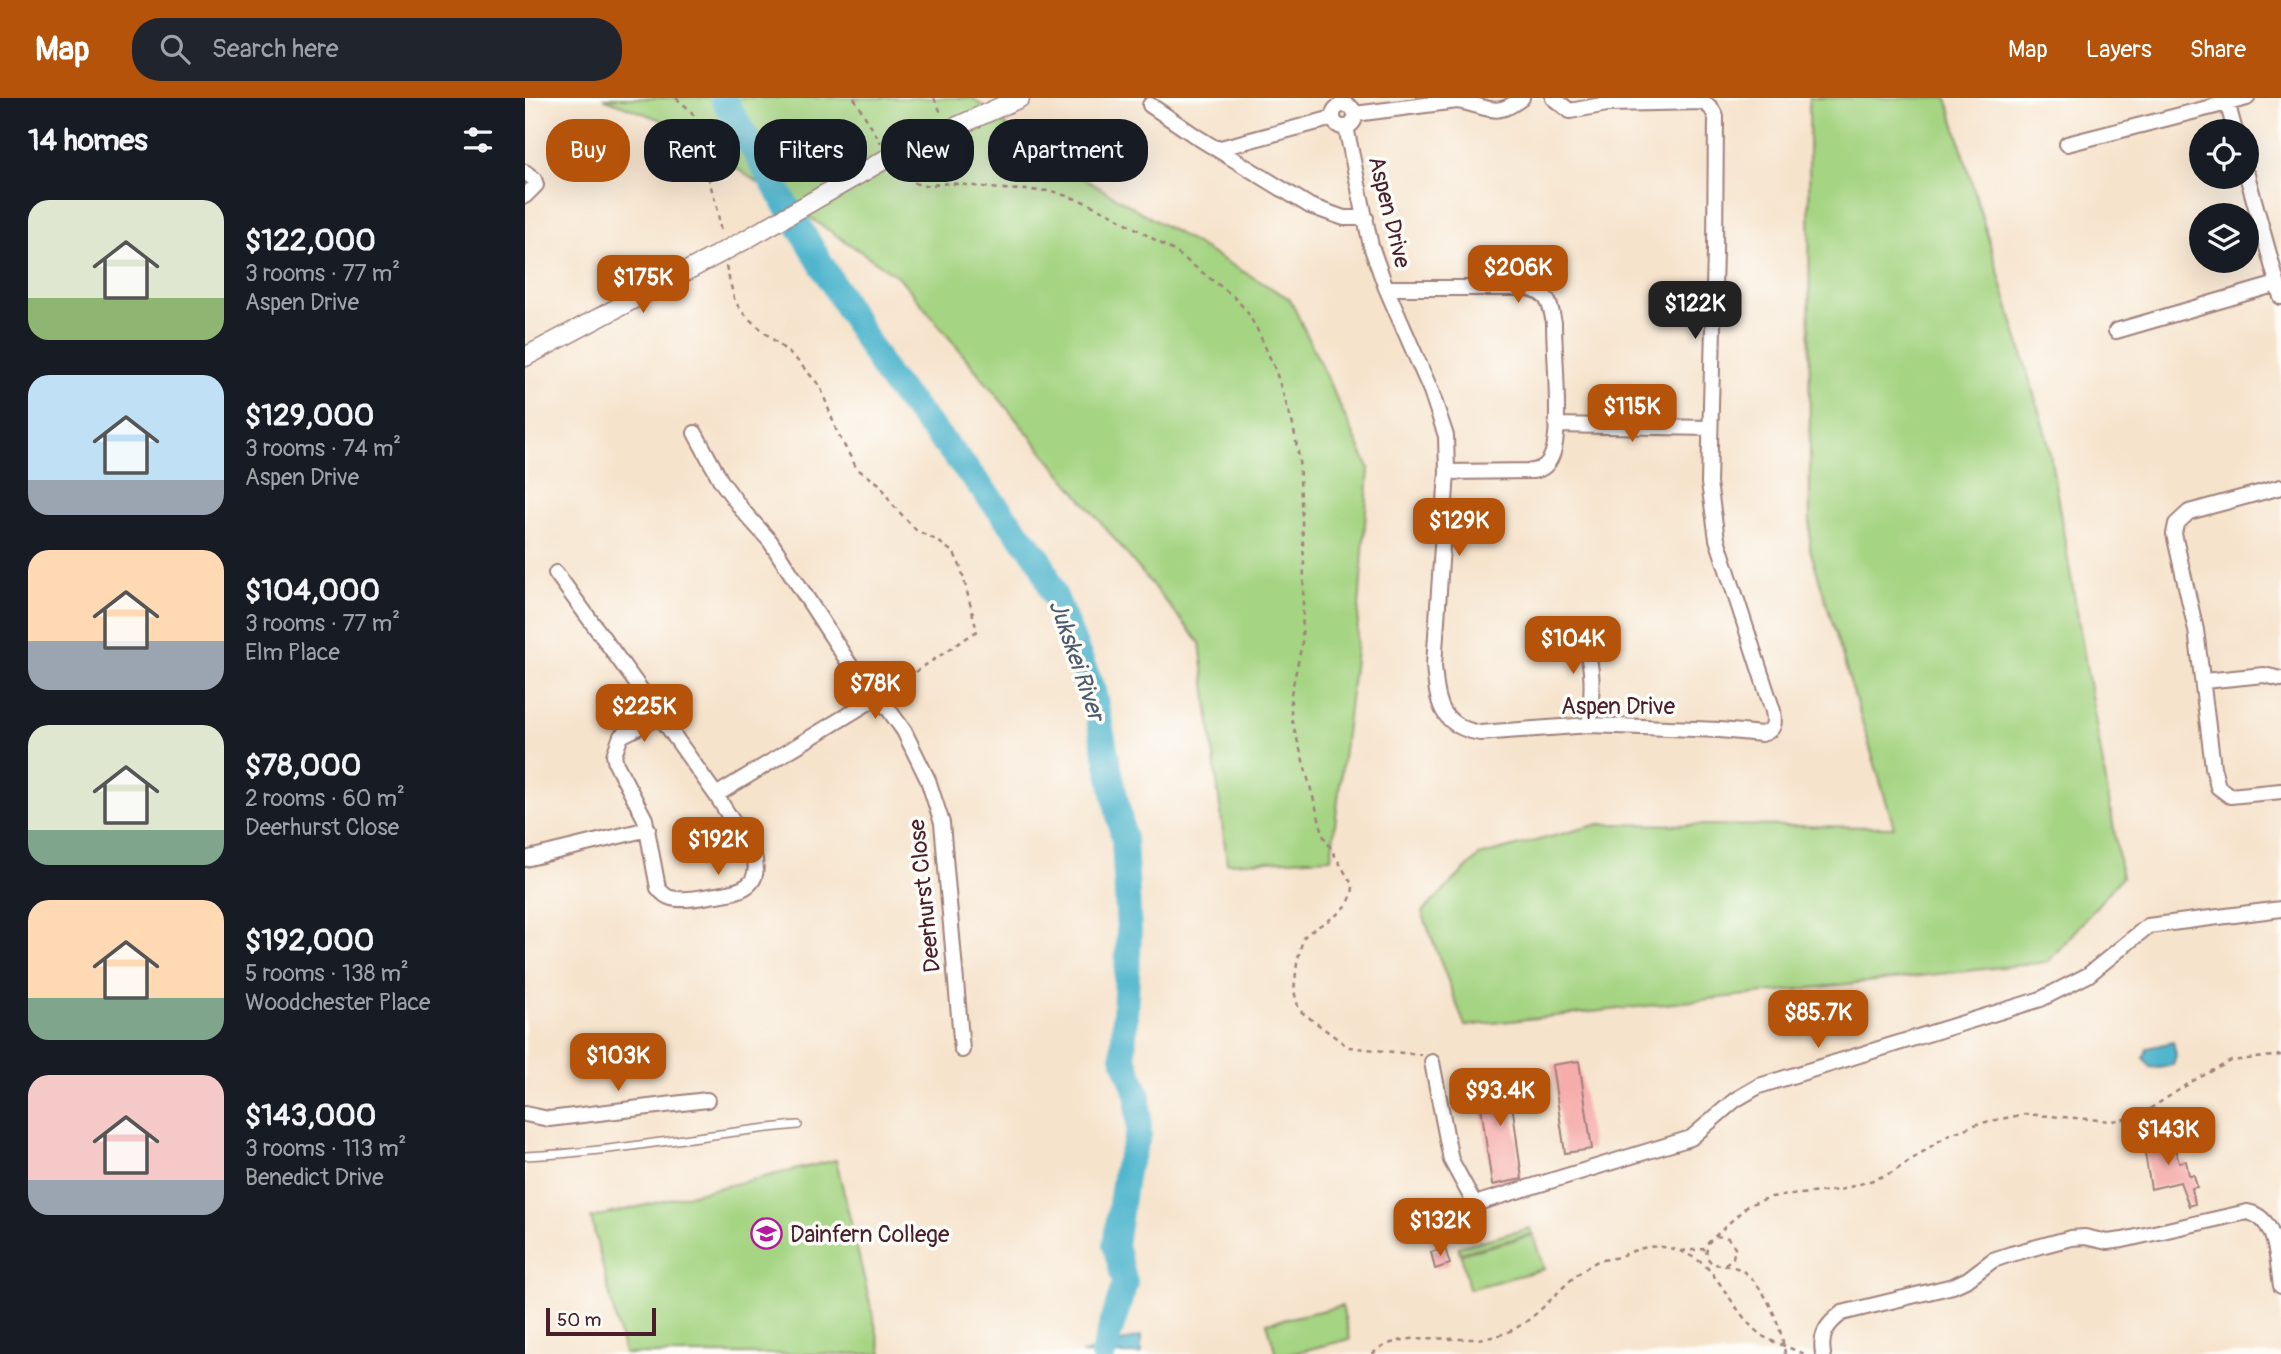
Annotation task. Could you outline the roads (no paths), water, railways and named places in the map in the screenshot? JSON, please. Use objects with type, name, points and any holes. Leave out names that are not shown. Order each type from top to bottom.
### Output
[{"type":"street","points":[[525,357],[745,240],[891,156],[1020,98]]},
{"type":"street","points":[[1355,114],[1457,101],[1501,111],[1522,98]]},
{"type":"street","name":"Aspen Drive","points":[[1346,127],[1371,246],[1386,288],[1443,421],[1447,472],[1434,665],[1438,696],[1444,713],[1453,724],[1467,731],[1480,733],[1590,725],[1762,734],[1773,728],[1773,711],[1717,539],[1709,483],[1716,117],[1703,102],[1607,104],[1570,111],[1553,98]]},
{"type":"street","points":[[2067,144],[2247,98]]},
{"type":"street","points":[[1342,101],[1352,108],[1355,114],[1353,124],[1346,127],[1339,126],[1333,118],[1334,111],[1342,101]]},
{"type":"street","points":[[2227,101],[2232,119]]},
{"type":"street","points":[[1150,105],[1288,194],[1325,213],[1344,219],[1366,218]]},
{"type":"street","points":[[1217,149],[1333,118]]},
{"type":"street","points":[[525,173],[530,174],[536,185],[525,196]]},
{"type":"street","points":[[2116,331],[2279,291],[2251,189]]},
{"type":"street","points":[[1386,288],[1501,287],[1539,291],[1548,299],[1554,324],[1556,425],[1553,454],[1542,469],[1447,472]]},
{"type":"street","points":[[1556,425],[1709,428]]},
{"type":"street","name":"Deerhurst Close","points":[[695,433],[721,481],[769,541],[852,668],[879,696],[912,744],[928,780],[939,812],[962,1049]]},
{"type":"street","points":[[2281,487],[2203,507],[2181,517],[2176,524],[2175,544],[2191,602],[2218,787],[2231,796],[2281,791]]},
{"type":"street","points":[[556,573],[660,716],[716,795],[754,855],[754,879],[739,891],[672,898],[663,894],[656,881],[648,828],[640,807],[620,773],[614,755],[621,736],[660,716]]},
{"type":"street","points":[[1541,632],[1567,632],[1585,649],[1590,662],[1590,725]]},
{"type":"street","points":[[2204,681],[2264,675],[2281,680]]},
{"type":"street","points":[[716,795],[879,696]]},
{"type":"street","points":[[525,859],[648,828]]},
{"type":"street","points":[[1432,1062],[1451,1160],[1471,1197],[1475,1202],[1481,1202],[1692,1138],[1735,1100],[1759,1086],[2041,999],[2088,975],[2148,926],[2281,909]]},
{"type":"street","points":[[525,1114],[549,1118],[707,1100]]},
{"type":"street","points":[[1823,1354],[1823,1333],[1830,1321],[1842,1313],[1953,1286],[1968,1279],[1993,1260],[2071,1238],[2085,1237],[2108,1242],[2123,1240],[2246,1212],[2254,1213],[2265,1222],[2272,1236],[2281,1286]]},
{"type":"lane","points":[[525,1156],[587,1153],[798,1125]]},
{"type":"water","points":[[2173,1042],[2176,1055],[2173,1065],[2150,1067],[2144,1058],[2147,1048]]},
{"type":"water","points":[[1141,1336],[1141,1354],[1081,1354]]},
{"type":"waterway","name":"Jukskei River","points":[[723,98],[888,377],[1040,560],[1093,691],[1124,840],[1129,932],[1123,1056],[1138,1096],[1139,1134],[1126,1170],[1115,1245],[1125,1283],[1103,1354]]},
{"type":"place","name":"Dainfern College","points":[[767,1234]]}]
